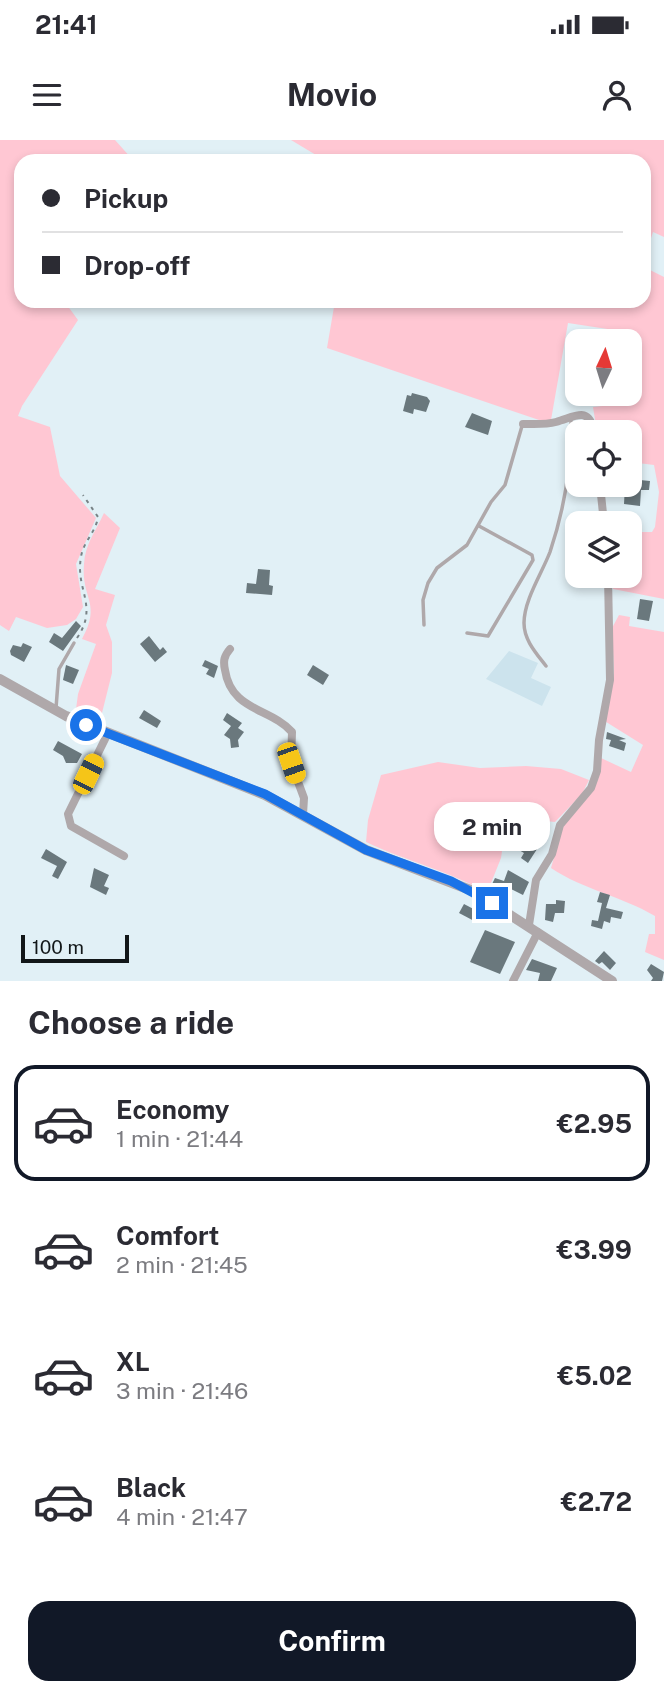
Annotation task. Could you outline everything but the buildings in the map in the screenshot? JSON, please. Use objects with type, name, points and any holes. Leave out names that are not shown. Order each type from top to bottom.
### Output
[{"type":"street","points":[[523,424],[548,423],[585,415],[591,420]]},
{"type":"street","points":[[513,981],[534,929],[536,880],[552,854],[560,825],[591,788],[597,771],[599,740],[610,680],[608,588]]},
{"type":"street","points":[[230,649],[223,663],[228,684],[251,708],[285,723],[292,733],[291,763],[304,798],[303,814]]},
{"type":"street","points":[[0,679],[56,710],[108,733],[265,794],[366,850],[473,891],[608,980]]},
{"type":"street","points":[[108,733],[68,814],[71,826],[124,856]]},
{"type":"lane","points":[[545,666],[525,632],[524,617],[551,549],[569,472],[571,416]]},
{"type":"lane","points":[[424,625],[423,600],[432,575],[467,545],[491,502],[505,485],[523,424]]},
{"type":"lane","points":[[467,633],[488,636],[533,560],[531,555],[479,526]]},
{"type":"lane","points":[[56,710],[59,669],[74,643]]},
{"type":"path","points":[[74,643],[88,617],[81,582],[80,558],[84,543],[99,517],[83,495]]},
{"type":"shaded area","points":[[0,140],[115,140],[128,154],[14,154],[14,308],[69,308],[78,320],[18,416],[50,427],[60,476],[96,518],[76,564],[83,607],[76,619],[67,625],[47,628],[16,617],[9,631],[0,625]]},
{"type":"shaded area","points":[[291,140],[664,140],[664,237],[653,232],[651,238],[651,154],[314,154]]},
{"type":"shaded area","points":[[651,270],[664,277],[664,599],[613,589],[642,588],[642,532],[652,532],[655,527],[659,492],[654,465],[642,464],[642,420],[595,420],[593,407],[642,406],[642,329],[607,329],[568,323],[551,420],[542,421],[327,348],[334,308],[651,308]]},
{"type":"shaded area","points":[[104,513],[120,528],[95,589],[115,595],[106,625],[112,642],[112,673],[99,725],[75,717],[78,694],[96,644],[82,639],[88,627],[91,609],[85,585],[85,557]]},
{"type":"shaded area","points":[[619,615],[630,617],[629,626],[664,632],[664,960],[645,952],[649,934],[655,934],[655,916],[576,882],[551,868],[563,825],[598,780],[601,758],[631,772],[643,745],[603,720],[614,673],[612,628]]},
{"type":"shaded area","points":[[509,651],[538,663],[531,678],[551,687],[542,706],[486,679]]},
{"type":"shaded area","points":[[438,762],[480,768],[526,766],[561,769],[589,780],[582,794],[555,822],[536,820],[523,831],[505,831],[501,858],[487,893],[458,878],[366,842],[368,820],[381,775]]},
{"type":"route","points":[[86,725],[265,794],[366,850],[451,881],[492,903]]}]
